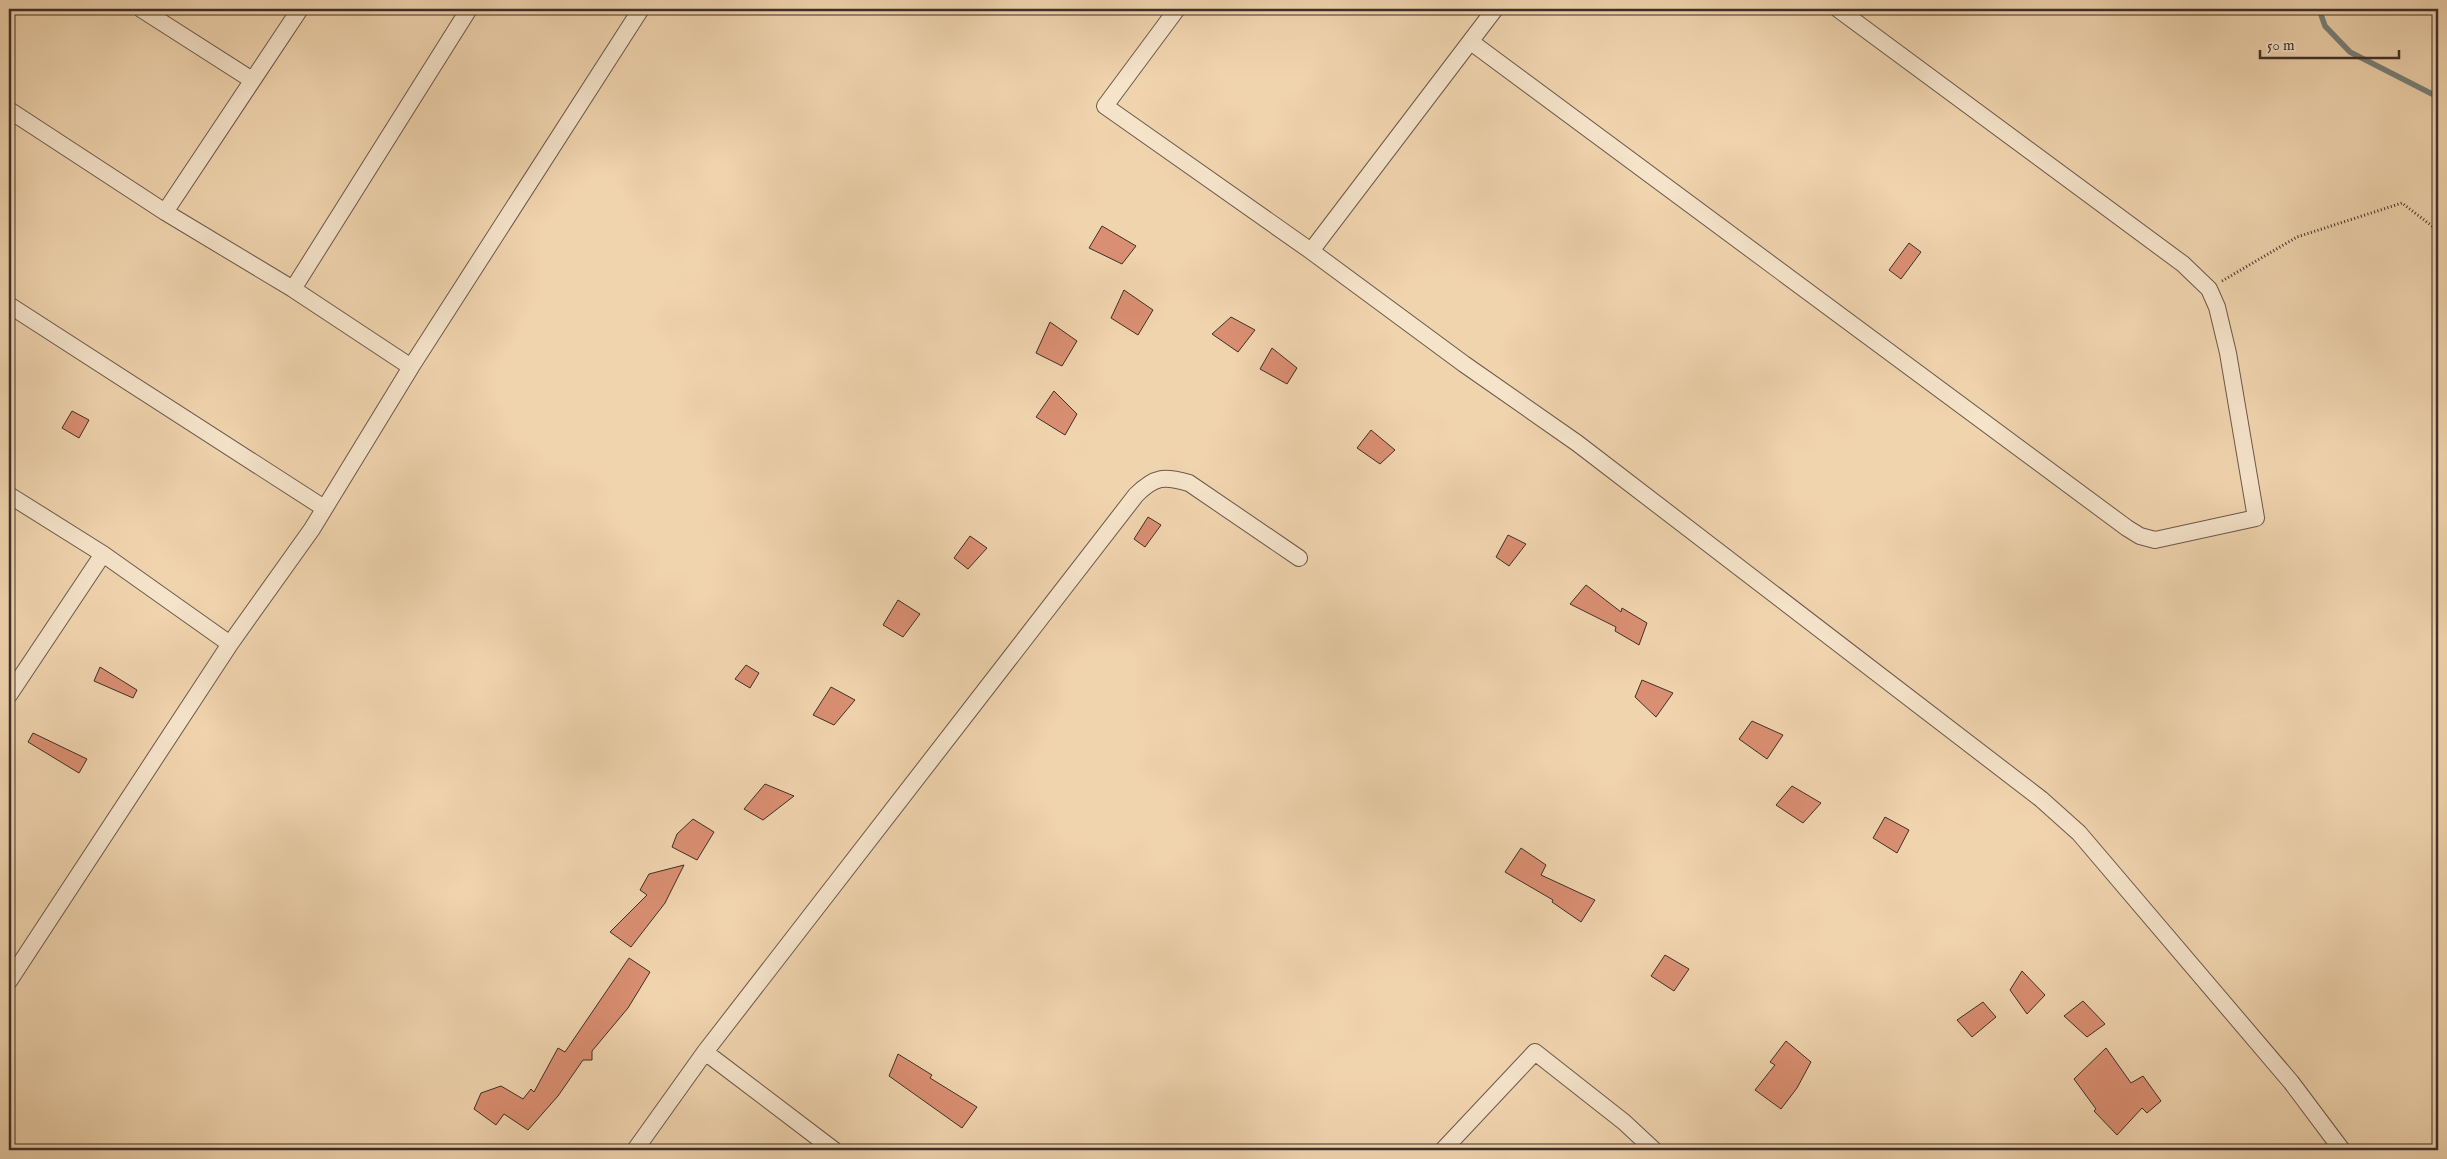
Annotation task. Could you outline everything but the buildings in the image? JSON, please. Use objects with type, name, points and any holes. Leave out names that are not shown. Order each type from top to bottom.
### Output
[{"type":"street","points":[[141,9],[252,80]]},
{"type":"street","points":[[165,212],[300,9]]},
{"type":"street","points":[[293,290],[469,9]]},
{"type":"street","points":[[9,981],[230,644],[312,529],[411,366],[640,9]]},
{"type":"street","points":[[1177,9],[1105,106],[1311,251],[1464,364],[1577,443],[2041,799],[2079,833],[2291,1082],[2342,1150]]},
{"type":"street","points":[[1311,251],[1495,9]]},
{"type":"street","points":[[1471,42],[2140,536],[2155,540],[2256,518],[2228,353],[2218,307],[2209,289],[2183,264],[1838,9]]},
{"type":"street","points":[[9,110],[165,212],[293,290],[411,366]]},
{"type":"street","points":[[9,305],[324,508]]},
{"type":"street","points":[[635,1150],[705,1052],[1136,495],[1148,483],[1168,477],[1189,483],[1299,558]]},
{"type":"street","points":[[9,495],[102,554],[230,644]]},
{"type":"street","points":[[9,695],[102,554]]},
{"type":"street","points":[[705,1052],[834,1150]]},
{"type":"street","points":[[1443,1150],[1535,1052],[1624,1122],[1654,1150]]},
{"type":"path","points":[[2209,289],[2297,237],[2402,203],[2436,229],[2438,237]]},
{"type":"waterway","points":[[2319,9],[2325,26],[2350,52],[2438,97]]}]
